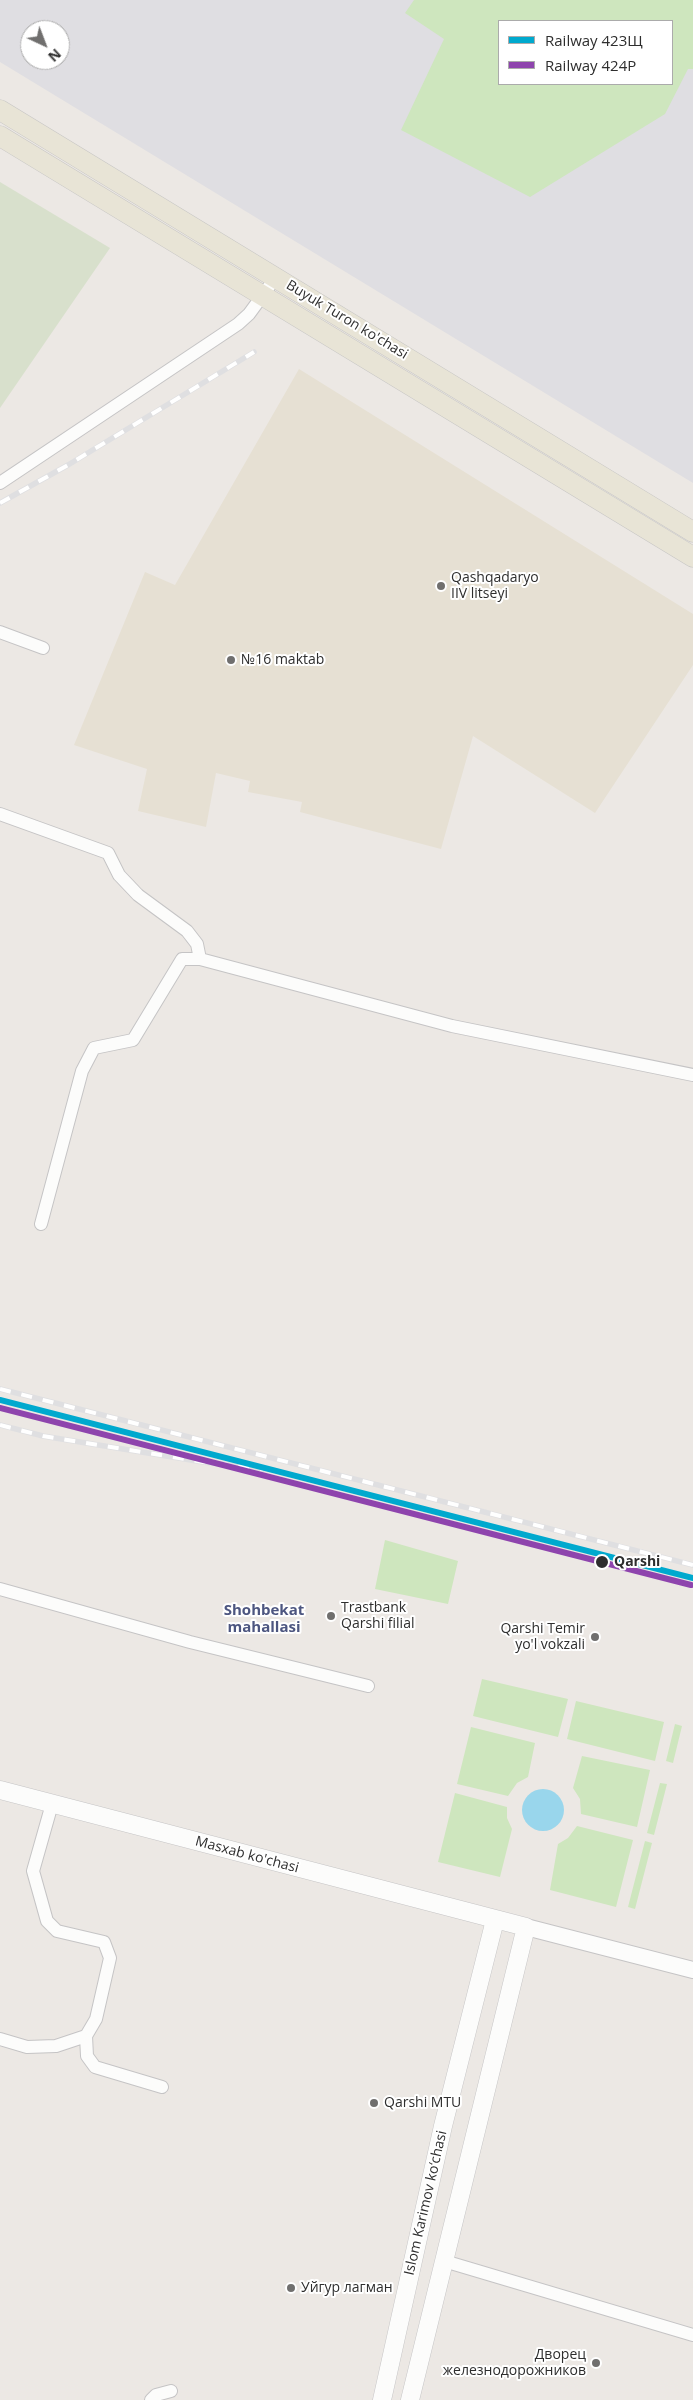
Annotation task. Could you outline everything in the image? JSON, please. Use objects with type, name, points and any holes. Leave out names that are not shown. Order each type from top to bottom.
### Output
[{"type":"main road","name":"Buyuk Turon ko'chasi","points":[[0,110],[693,532]]},
{"type":"main road","name":"Buyuk Turon ko'chasi","points":[[0,136],[693,557]]},
{"type":"main road","name":"Masxab ko'chasi","points":[[0,1790],[526,1927]]},
{"type":"main road","name":"Islom Karimov ko‘chasi","points":[[382,2400],[443,2126],[495,1920]]},
{"type":"main road","points":[[410,2400],[526,1927]]},
{"type":"street","points":[[0,482],[238,324],[264,295],[276,277]]},
{"type":"street","points":[[0,632],[43,648]]},
{"type":"street","points":[[0,814],[108,853],[119,875],[138,895],[187,931],[197,944],[200,959]]},
{"type":"street","points":[[41,1224],[82,1072],[94,1048],[133,1040],[182,959],[200,959],[452,1026],[693,1075]]},
{"type":"street","points":[[0,1590],[190,1642],[368,1686]]},
{"type":"street","points":[[52,1804],[33,1871],[47,1920],[57,1931],[104,1942],[110,1958],[96,2019],[86,2036],[87,2056],[95,2067],[162,2087]]},
{"type":"street","points":[[526,1927],[693,1970]]},
{"type":"street","points":[[0,2039],[27,2047],[56,2046],[86,2036]]},
{"type":"street","points":[[444,2261],[693,2335]]},
{"type":"street","points":[[151,2400],[156,2395],[171,2392]]},
{"type":"shaded area","points":[[0,0],[693,0],[693,483],[0,62]]},
{"type":"shaded area","name":"Qashqadaryo IIV litseyi","points":[[299,369],[693,614],[693,665],[595,813],[473,736],[441,849],[300,812],[302,802],[248,792],[250,781],[216,773],[206,827],[138,811],[147,769],[74,745],[145,572],[175,585]]},
{"type":"green space","points":[[414,0],[693,0],[693,69],[688,69],[665,114],[530,197],[401,130],[444,39],[405,13]]},
{"type":"green space","points":[[0,182],[110,248],[0,408]]},
{"type":"green space","points":[[385,1540],[458,1561],[448,1604],[375,1589]]},
{"type":"green space","points":[[482,1679],[568,1699],[558,1737],[473,1716]]},
{"type":"green space","points":[[576,1701],[664,1722],[655,1761],[567,1739]]},
{"type":"green space","points":[[675,1724],[682,1726],[673,1763],[666,1761]]},
{"type":"green space","points":[[471,1727],[535,1743],[528,1777],[517,1783],[508,1796],[457,1784]]},
{"type":"green space","points":[[582,1756],[650,1770],[637,1827],[581,1814],[580,1799],[573,1788]]},
{"type":"green space","points":[[660,1783],[667,1784],[654,1835],[647,1833]]},
{"type":"green space","points":[[455,1793],[507,1807],[507,1818],[512,1829],[500,1877],[438,1862]]},
{"type":"green space","points":[[577,1826],[633,1840],[616,1907],[550,1890],[558,1844],[568,1838]]},
{"type":"green space","points":[[645,1841],[652,1843],[635,1909],[628,1907]]},
{"type":"water","points":[[543,1789],[558,1795],[564,1810],[558,1825],[543,1831],[528,1825],[522,1810],[528,1795]]},
{"type":"railway","points":[[0,503],[68,465],[254,352]]},
{"type":"railway","points":[[0,1389],[693,1565]]},
{"type":"railway","points":[[0,1425],[43,1436],[203,1462],[263,1469]]},
{"type":"rail line","name":"423Щ","points":[[0,1400],[693,1578]]},
{"type":"rail line","name":"424Р","points":[[0,1408],[691,1585]]},
{"type":"place","name":"Qashqadaryo IIV litseyi","points":[[441,586]]},
{"type":"place","name":"№16 maktab","points":[[231,660]]},
{"type":"place","name":"Qarshi","points":[[602,1562]]},
{"type":"place","name":"Trastbank Qarshi filial","points":[[331,1616]]},
{"type":"place","name":"Qarshi Temir yo'l vokzali","points":[[595,1637]]},
{"type":"place","name":"Qarshi MTU","points":[[374,2103]]},
{"type":"place","name":"Уйгур лагман","points":[[291,2288]]},
{"type":"place","name":"Дворец железнодорожников","points":[[596,2363]]},
{"type":"district","name":"Shohbekat mahallasi","points":[[264,1620]]}]
